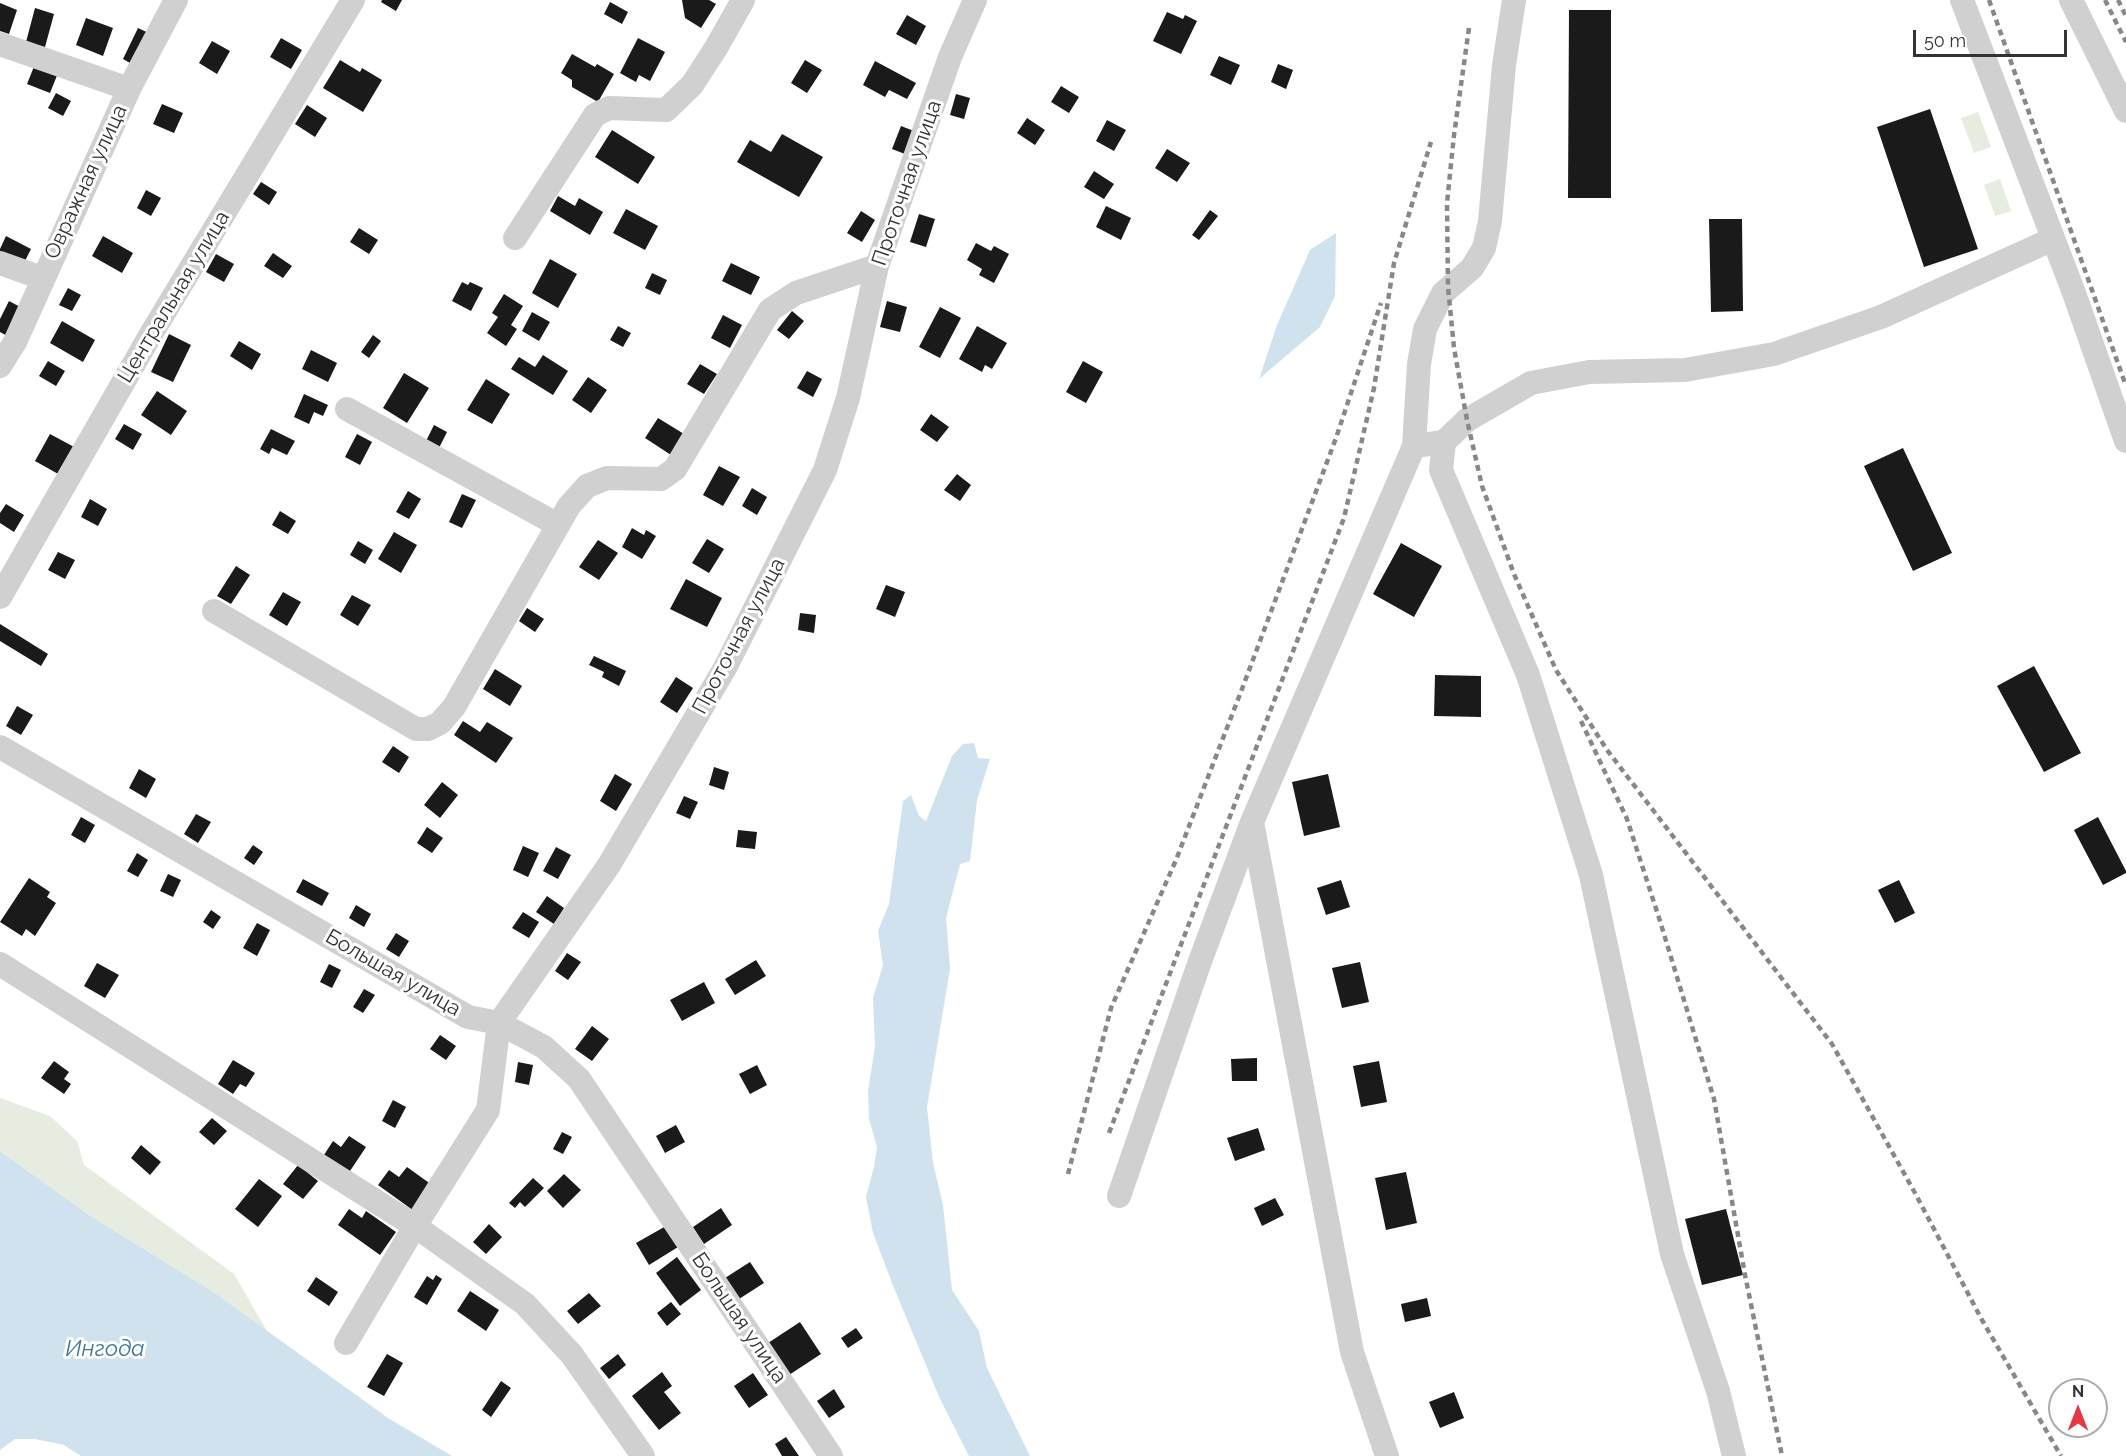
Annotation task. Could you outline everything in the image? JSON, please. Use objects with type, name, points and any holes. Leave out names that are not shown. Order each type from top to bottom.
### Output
[{"type":"street","name":"Овражная улица","points":[[0,366],[15,342],[129,88],[176,0]]},
{"type":"street","name":"Центральная улица","points":[[0,597],[151,334],[353,0]]},
{"type":"street","points":[[515,238],[595,115],[609,108],[666,110],[692,85],[743,0]]},
{"type":"street","name":"Проточная улица","points":[[346,1343],[415,1226],[488,1110],[500,1023],[609,865],[725,668],[825,470],[848,398],[877,266],[950,57],[975,0]]},
{"type":"street","points":[[1119,1196],[1199,964],[1252,822],[1414,446],[1419,364],[1425,329],[1443,292],[1472,268],[1484,248],[1491,221],[1504,66],[1514,0]]},
{"type":"street","points":[[1962,0],[2053,239],[2126,441]]},
{"type":"street","points":[[2072,0],[2126,111]]},
{"type":"street","points":[[0,45],[129,88]]},
{"type":"street","points":[[1414,446],[1444,442],[1467,420],[1531,383],[1589,372],[1685,370],[1774,354],[1881,317],[2053,239]]},
{"type":"street","points":[[0,263],[42,278]]},
{"type":"street","points":[[214,611],[416,729],[428,729],[440,723],[454,707],[569,506],[587,486],[607,478],[661,479],[675,469],[770,310],[796,292],[877,266]]},
{"type":"street","points":[[347,409],[558,525]]},
{"type":"street","points":[[1444,442],[1441,470],[1528,675],[1591,876],[1672,1254],[1718,1391],[1734,1456]]},
{"type":"street","name":"Большая улица","points":[[0,747],[468,1017],[500,1023],[544,1047],[579,1078],[831,1456]]},
{"type":"street","points":[[1252,822],[1352,1352],[1387,1456]]},
{"type":"street","points":[[0,965],[415,1226],[525,1304],[572,1355],[644,1456]]},
{"type":"shaded area","points":[[1978,112],[1991,147],[1974,153],[1961,118]]},
{"type":"shaded area","points":[[2000,179],[2011,211],[1995,216],[1984,185]]},
{"type":"shaded area","points":[[0,1098],[50,1116],[77,1141],[84,1165],[234,1274],[267,1331],[212,1291],[92,1217],[0,1151]]},
{"type":"water","points":[[1336,233],[1335,296],[1320,327],[1259,379],[1277,325],[1310,250]]},
{"type":"water","points":[[974,743],[978,758],[990,759],[977,800],[970,861],[960,864],[946,918],[950,969],[927,1107],[933,1163],[943,1205],[952,1290],[979,1331],[987,1368],[1030,1456],[969,1456],[940,1399],[894,1288],[873,1233],[866,1197],[877,1147],[869,1119],[868,1091],[875,1047],[873,998],[883,965],[878,931],[889,904],[903,801],[911,795],[919,816],[926,821],[952,756],[963,744]]},
{"type":"water","name":"Ингода","points":[[0,1151],[92,1217],[212,1291],[388,1418],[452,1456],[81,1456],[64,1445],[35,1439],[15,1439],[0,1450]]},
{"type":"building","points":[[382,0],[402,0],[396,11],[381,2]]},
{"type":"building","points":[[682,0],[709,0],[716,4],[701,28],[685,18]]},
{"type":"building","points":[[610,2],[628,12],[622,24],[604,14]]},
{"type":"building","points":[[0,3],[17,10],[9,34],[0,31]]},
{"type":"building","points":[[35,8],[54,14],[45,47],[26,42]]},
{"type":"building","points":[[1569,10],[1611,10],[1611,198],[1568,198]]},
{"type":"building","points":[[1167,12],[1183,19],[1185,15],[1197,21],[1181,54],[1153,41]]},
{"type":"building","points":[[907,15],[926,26],[916,45],[896,34]]},
{"type":"building","points":[[86,18],[113,28],[103,56],[76,45]]},
{"type":"building","points":[[138,28],[153,35],[137,67],[123,59]]},
{"type":"building","points":[[281,38],[302,50],[291,69],[270,57]]},
{"type":"building","points":[[638,38],[665,52],[650,81],[639,75],[636,82],[620,73]]},
{"type":"building","points":[[212,41],[230,51],[217,74],[199,63]]},
{"type":"building","points":[[572,54],[595,67],[597,64],[614,74],[598,102],[572,87],[572,80],[561,73]]},
{"type":"building","points":[[1219,56],[1240,65],[1231,85],[1210,75]]},
{"type":"building","points":[[340,60],[360,72],[362,68],[382,80],[363,112],[323,88]]},
{"type":"building","points":[[805,60],[822,70],[807,93],[791,83]]},
{"type":"building","points":[[875,61],[916,83],[907,99],[889,90],[885,97],[863,85]]},
{"type":"building","points":[[35,64],[58,73],[50,93],[27,84]]},
{"type":"building","points":[[1278,64],[1293,70],[1286,89],[1271,82]]},
{"type":"building","points":[[1061,86],[1079,97],[1069,113],[1051,102]]},
{"type":"building","points":[[56,93],[71,101],[63,116],[48,108]]},
{"type":"building","points":[[956,94],[970,98],[964,119],[950,115]]},
{"type":"building","points":[[162,104],[183,113],[174,133],[153,124]]},
{"type":"building","points":[[307,105],[327,118],[315,137],[295,124]]},
{"type":"building","points":[[1930,109],[1978,249],[1924,267],[1877,127]]},
{"type":"building","points":[[1027,118],[1045,130],[1035,145],[1017,133]]},
{"type":"building","points":[[1107,120],[1126,130],[1114,151],[1096,141]]},
{"type":"building","points":[[901,126],[914,131],[905,154],[892,149]]},
{"type":"building","points":[[612,130],[655,157],[638,184],[595,157]]},
{"type":"building","points":[[782,134],[823,157],[799,197],[737,162],[750,140],[771,152]]},
{"type":"building","points":[[1167,149],[1190,163],[1177,182],[1155,168]]},
{"type":"building","points":[[1094,171],[1114,184],[1104,199],[1084,187]]},
{"type":"building","points":[[261,182],[277,192],[269,205],[253,194]]},
{"type":"building","points":[[146,190],[161,198],[151,216],[137,208]]},
{"type":"building","points":[[558,196],[575,206],[579,198],[603,212],[590,235],[550,211]]},
{"type":"building","points":[[1106,206],[1131,218],[1121,240],[1096,227]]},
{"type":"building","points":[[626,209],[658,226],[645,250],[613,233]]},
{"type":"building","points":[[1210,210],[1218,216],[1199,240],[1192,235]]},
{"type":"building","points":[[861,211],[875,220],[862,242],[847,233]]},
{"type":"building","points":[[919,214],[935,219],[926,247],[910,242]]},
{"type":"building","points":[[1709,219],[1742,219],[1743,311],[1711,312]]},
{"type":"building","points":[[359,228],[378,240],[369,254],[350,242]]},
{"type":"building","points":[[6,236],[31,249],[23,265],[0,254]]},
{"type":"building","points":[[103,236],[133,253],[122,273],[92,256]]},
{"type":"building","points":[[976,243],[991,251],[994,246],[1009,254],[994,283],[979,275],[982,269],[967,260]]},
{"type":"building","points":[[273,253],[292,266],[283,278],[264,266]]},
{"type":"building","points":[[216,254],[234,264],[224,282],[206,272]]},
{"type":"building","points":[[550,259],[577,274],[558,308],[532,293]]},
{"type":"building","points":[[731,263],[760,277],[751,295],[722,281]]},
{"type":"building","points":[[652,273],[667,280],[660,295],[645,288]]},
{"type":"building","points":[[462,282],[468,285],[470,282],[483,288],[471,311],[452,301]]},
{"type":"building","points":[[68,288],[81,295],[72,311],[59,305]]},
{"type":"building","points":[[504,294],[523,306],[511,325],[517,329],[506,346],[487,333],[498,317],[492,313]]},
{"type":"building","points":[[9,301],[24,309],[9,337],[0,332],[0,319]]},
{"type":"building","points":[[887,301],[907,307],[900,332],[880,327]]},
{"type":"building","points":[[940,307],[961,318],[940,358],[919,347]]},
{"type":"building","points":[[792,311],[804,321],[789,339],[777,330]]},
{"type":"building","points":[[532,312],[550,322],[539,341],[522,331]]},
{"type":"building","points":[[723,315],[742,325],[730,348],[711,338]]},
{"type":"building","points":[[62,321],[95,340],[83,362],[50,343]]},
{"type":"building","points":[[618,326],[631,333],[623,347],[610,340]]},
{"type":"building","points":[[977,326],[1007,343],[992,369],[985,365],[982,372],[959,359]]},
{"type":"building","points":[[169,334],[191,345],[173,382],[151,372]]},
{"type":"building","points":[[373,335],[381,341],[369,358],[361,352]]},
{"type":"building","points":[[239,341],[261,354],[252,370],[230,356]]},
{"type":"building","points":[[311,350],[337,363],[328,382],[302,369]]},
{"type":"building","points":[[543,355],[568,371],[553,395],[511,369],[519,357],[535,367]]},
{"type":"building","points":[[48,361],[65,371],[56,386],[39,376]]},
{"type":"building","points":[[1083,361],[1103,372],[1086,403],[1066,392]]},
{"type":"building","points":[[700,364],[717,374],[704,394],[687,384]]},
{"type":"building","points":[[807,371],[822,379],[813,397],[797,388]]},
{"type":"building","points":[[404,373],[429,388],[407,423],[383,408]]},
{"type":"building","points":[[588,377],[607,390],[591,413],[572,400]]},
{"type":"building","points":[[486,379],[510,394],[492,424],[467,410]]},
{"type":"building","points":[[157,391],[187,411],[171,435],[141,415]]},
{"type":"building","points":[[304,394],[328,405],[323,416],[314,412],[309,424],[294,417]]},
{"type":"building","points":[[931,414],[949,427],[937,442],[920,430]]},
{"type":"building","points":[[658,418],[684,434],[671,455],[645,438]]},
{"type":"building","points":[[124,424],[142,434],[133,450],[115,439]]},
{"type":"building","points":[[434,425],[447,432],[437,452],[424,445]]},
{"type":"building","points":[[271,429],[295,441],[287,455],[272,448],[269,454],[260,449]]},
{"type":"building","points":[[50,434],[76,448],[60,475],[35,461]]},
{"type":"building","points":[[357,434],[372,442],[360,465],[345,457]]},
{"type":"building","points":[[1903,448],[1952,553],[1913,571],[1864,466]]},
{"type":"building","points":[[719,466],[740,477],[723,506],[703,495]]},
{"type":"building","points":[[957,474],[971,485],[960,501],[944,490]]},
{"type":"building","points":[[752,488],[767,497],[757,515],[742,506]]},
{"type":"building","points":[[408,491],[421,499],[409,519],[396,512]]},
{"type":"building","points":[[462,494],[476,500],[462,528],[449,522]]},
{"type":"building","points":[[90,499],[107,509],[98,526],[81,517]]},
{"type":"building","points":[[6,504],[24,515],[14,532],[0,523],[0,513]]},
{"type":"building","points":[[280,511],[296,521],[288,534],[272,525]]},
{"type":"building","points":[[632,528],[644,535],[646,530],[656,536],[642,559],[622,547]]},
{"type":"building","points":[[394,532],[417,545],[401,573],[378,559]]},
{"type":"building","points":[[707,539],[724,549],[709,573],[692,563]]},
{"type":"building","points":[[598,540],[618,553],[599,580],[579,567]]},
{"type":"building","points":[[358,541],[373,550],[365,564],[350,555]]},
{"type":"building","points":[[1401,543],[1442,566],[1414,617],[1373,594]]},
{"type":"building","points":[[58,552],[75,560],[65,579],[48,570]]},
{"type":"building","points":[[236,566],[250,575],[231,604],[217,596]]},
{"type":"building","points":[[686,579],[722,598],[707,627],[670,609]]},
{"type":"building","points":[[886,585],[905,592],[895,617],[876,609]]},
{"type":"building","points":[[283,592],[301,602],[287,626],[269,615]]},
{"type":"building","points":[[352,595],[371,605],[358,626],[340,615]]},
{"type":"building","points":[[527,608],[544,619],[535,632],[519,621]]},
{"type":"building","points":[[800,613],[816,615],[814,633],[798,630]]},
{"type":"building","points":[[0,624],[48,654],[41,666],[0,641]]},
{"type":"building","points":[[594,656],[626,671],[619,686],[602,677],[604,672],[589,665]]},
{"type":"building","points":[[2034,666],[2081,753],[2044,772],[1997,686]]},
{"type":"building","points":[[495,669],[522,686],[510,706],[483,689]]},
{"type":"building","points":[[1435,675],[1481,676],[1481,717],[1434,716]]},
{"type":"building","points":[[676,677],[693,688],[677,713],[660,702]]},
{"type":"building","points":[[17,706],[33,715],[21,735],[6,726]]},
{"type":"building","points":[[463,721],[480,732],[487,722],[513,738],[496,763],[454,735]]},
{"type":"building","points":[[393,746],[409,757],[399,773],[382,762]]},
{"type":"building","points":[[714,767],[729,772],[724,790],[709,785]]},
{"type":"building","points":[[139,769],[156,779],[146,798],[129,788]]},
{"type":"building","points":[[615,774],[632,784],[616,811],[600,801]]},
{"type":"building","points":[[1328,774],[1340,827],[1304,836],[1292,782]]},
{"type":"building","points":[[442,782],[458,795],[440,818],[424,805]]},
{"type":"building","points":[[684,796],[698,802],[690,819],[676,813]]},
{"type":"building","points":[[196,814],[211,822],[198,843],[184,834]]},
{"type":"building","points":[[81,817],[95,825],[85,843],[71,835]]},
{"type":"building","points":[[2098,817],[2126,871],[2103,885],[2074,830]]},
{"type":"building","points":[[427,827],[443,838],[432,853],[417,843]]},
{"type":"building","points":[[738,830],[757,832],[755,849],[736,847]]},
{"type":"building","points":[[253,845],[263,852],[254,865],[244,858]]},
{"type":"building","points":[[523,846],[539,853],[528,877],[513,870]]},
{"type":"building","points":[[556,847],[571,855],[558,879],[543,871]]},
{"type":"building","points":[[137,853],[148,860],[138,877],[127,871]]},
{"type":"building","points":[[168,874],[181,880],[173,897],[160,891]]},
{"type":"building","points":[[29,878],[50,892],[47,897],[56,903],[35,936],[26,929],[22,936],[0,922]]},
{"type":"building","points":[[303,879],[329,893],[322,906],[296,892]]},
{"type":"building","points":[[1341,880],[1350,907],[1326,915],[1317,888]]},
{"type":"building","points":[[1899,880],[1915,913],[1895,923],[1878,890]]},
{"type":"building","points":[[547,896],[564,908],[554,924],[536,912]]},
{"type":"building","points":[[356,905],[371,914],[364,927],[349,918]]},
{"type":"building","points":[[211,910],[221,917],[213,929],[203,922]]},
{"type":"building","points":[[523,912],[539,922],[529,938],[512,928]]},
{"type":"building","points":[[257,923],[270,930],[257,956],[243,948]]},
{"type":"building","points":[[396,933],[409,941],[399,957],[386,949]]},
{"type":"building","points":[[567,953],[581,962],[568,980],[555,971]]},
{"type":"building","points":[[756,960],[766,976],[735,995],[725,979]]},
{"type":"building","points":[[1360,962],[1369,1002],[1342,1008],[1332,968]]},
{"type":"building","points":[[97,963],[119,975],[105,998],[84,986]]},
{"type":"building","points":[[329,964],[341,970],[332,988],[320,982]]},
{"type":"building","points":[[704,982],[715,1003],[682,1021],[670,1000]]},
{"type":"building","points":[[364,989],[375,995],[363,1013],[353,1007]]},
{"type":"building","points":[[592,1026],[609,1039],[592,1061],[575,1049]]},
{"type":"building","points":[[440,1035],[456,1046],[446,1060],[430,1049]]},
{"type":"building","points":[[1257,1058],[1257,1081],[1232,1081],[1231,1059]]},
{"type":"building","points":[[233,1060],[255,1073],[246,1087],[240,1084],[233,1094],[218,1084]]},
{"type":"building","points":[[54,1061],[69,1072],[64,1079],[71,1084],[64,1094],[41,1078]]},
{"type":"building","points":[[1379,1061],[1387,1102],[1361,1107],[1353,1066]]},
{"type":"building","points":[[518,1062],[533,1065],[529,1085],[515,1082]]},
{"type":"building","points":[[757,1065],[767,1085],[750,1094],[739,1074]]},
{"type":"building","points":[[393,1100],[406,1107],[395,1128],[382,1121]]},
{"type":"building","points":[[212,1118],[227,1131],[214,1145],[199,1132]]},
{"type":"building","points":[[676,1125],[685,1142],[665,1153],[656,1136]]},
{"type":"building","points":[[1258,1128],[1265,1150],[1235,1161],[1227,1138]]},
{"type":"building","points":[[562,1132],[572,1137],[563,1154],[553,1149]]},
{"type":"building","points":[[349,1136],[366,1147],[350,1171],[322,1158],[333,1141],[341,1147]]},
{"type":"building","points":[[141,1145],[161,1162],[150,1175],[131,1158]]},
{"type":"building","points":[[298,1165],[318,1181],[303,1199],[283,1184]]},
{"type":"building","points":[[407,1167],[432,1185],[414,1211],[378,1185],[389,1170],[399,1177]]},
{"type":"building","points":[[1406,1172],[1417,1223],[1386,1230],[1375,1178]]},
{"type":"building","points":[[564,1174],[581,1190],[563,1208],[547,1191]]},
{"type":"building","points":[[533,1178],[544,1188],[525,1207],[520,1202],[515,1208],[509,1203]]},
{"type":"building","points":[[259,1179],[282,1196],[258,1227],[235,1209]]},
{"type":"building","points":[[1275,1198],[1284,1215],[1262,1226],[1254,1208]]},
{"type":"building","points":[[721,1208],[732,1225],[704,1244],[693,1227]]},
{"type":"building","points":[[349,1209],[362,1218],[366,1211],[396,1232],[380,1255],[338,1225]]},
{"type":"building","points":[[1726,1209],[1743,1275],[1702,1285],[1685,1219]]},
{"type":"building","points":[[489,1224],[502,1237],[486,1254],[473,1242]]},
{"type":"building","points":[[666,1226],[678,1247],[649,1265],[636,1243]]},
{"type":"building","points":[[677,1257],[701,1290],[680,1306],[656,1273]]},
{"type":"building","points":[[750,1262],[764,1283],[739,1299],[725,1278]]},
{"type":"building","points":[[436,1275],[442,1279],[427,1305],[414,1297],[427,1276],[433,1280]]},
{"type":"building","points":[[316,1277],[338,1292],[329,1306],[307,1291]]},
{"type":"building","points":[[470,1291],[499,1310],[486,1331],[457,1311]]},
{"type":"building","points":[[589,1293],[601,1306],[578,1324],[567,1311]]},
{"type":"building","points":[[1427,1298],[1431,1316],[1405,1322],[1401,1304]]},
{"type":"building","points":[[671,1302],[681,1314],[667,1326],[657,1313]]},
{"type":"building","points":[[800,1322],[821,1354],[789,1375],[768,1343]]},
{"type":"building","points":[[856,1328],[863,1338],[848,1348],[841,1338]]},
{"type":"building","points":[[387,1354],[403,1363],[384,1396],[367,1387]]},
{"type":"building","points":[[618,1354],[626,1365],[609,1379],[600,1368]]},
{"type":"building","points":[[662,1372],[672,1386],[664,1392],[681,1413],[659,1430],[632,1396]]},
{"type":"building","points":[[753,1373],[768,1395],[749,1408],[734,1386]]},
{"type":"building","points":[[501,1381],[511,1388],[491,1417],[482,1410]]},
{"type":"building","points":[[834,1389],[845,1407],[829,1418],[817,1401]]},
{"type":"building","points":[[1454,1392],[1464,1418],[1440,1428],[1429,1402]]},
{"type":"building","points":[[786,1437],[799,1456],[782,1456],[775,1444]]},
{"type":"railway","points":[[1989,0],[2126,386]]},
{"type":"railway","points":[[2105,0],[2126,42]]},
{"type":"railway","points":[[2118,0],[2126,16]]},
{"type":"railway","points":[[1469,28],[1447,203],[1448,287],[1454,348],[1482,486],[1514,574],[1556,670],[1607,750],[1832,1044],[1982,1320],[2061,1456]]},
{"type":"railway","points":[[1109,1133],[1344,518],[1374,388],[1394,263],[1431,142]]},
{"type":"railway","points":[[1068,1174],[1111,1008],[1176,860],[1242,689],[1336,438],[1381,303]]},
{"type":"railway","points":[[1581,721],[1627,819],[1714,1099],[1745,1275],[1782,1456]]}]
